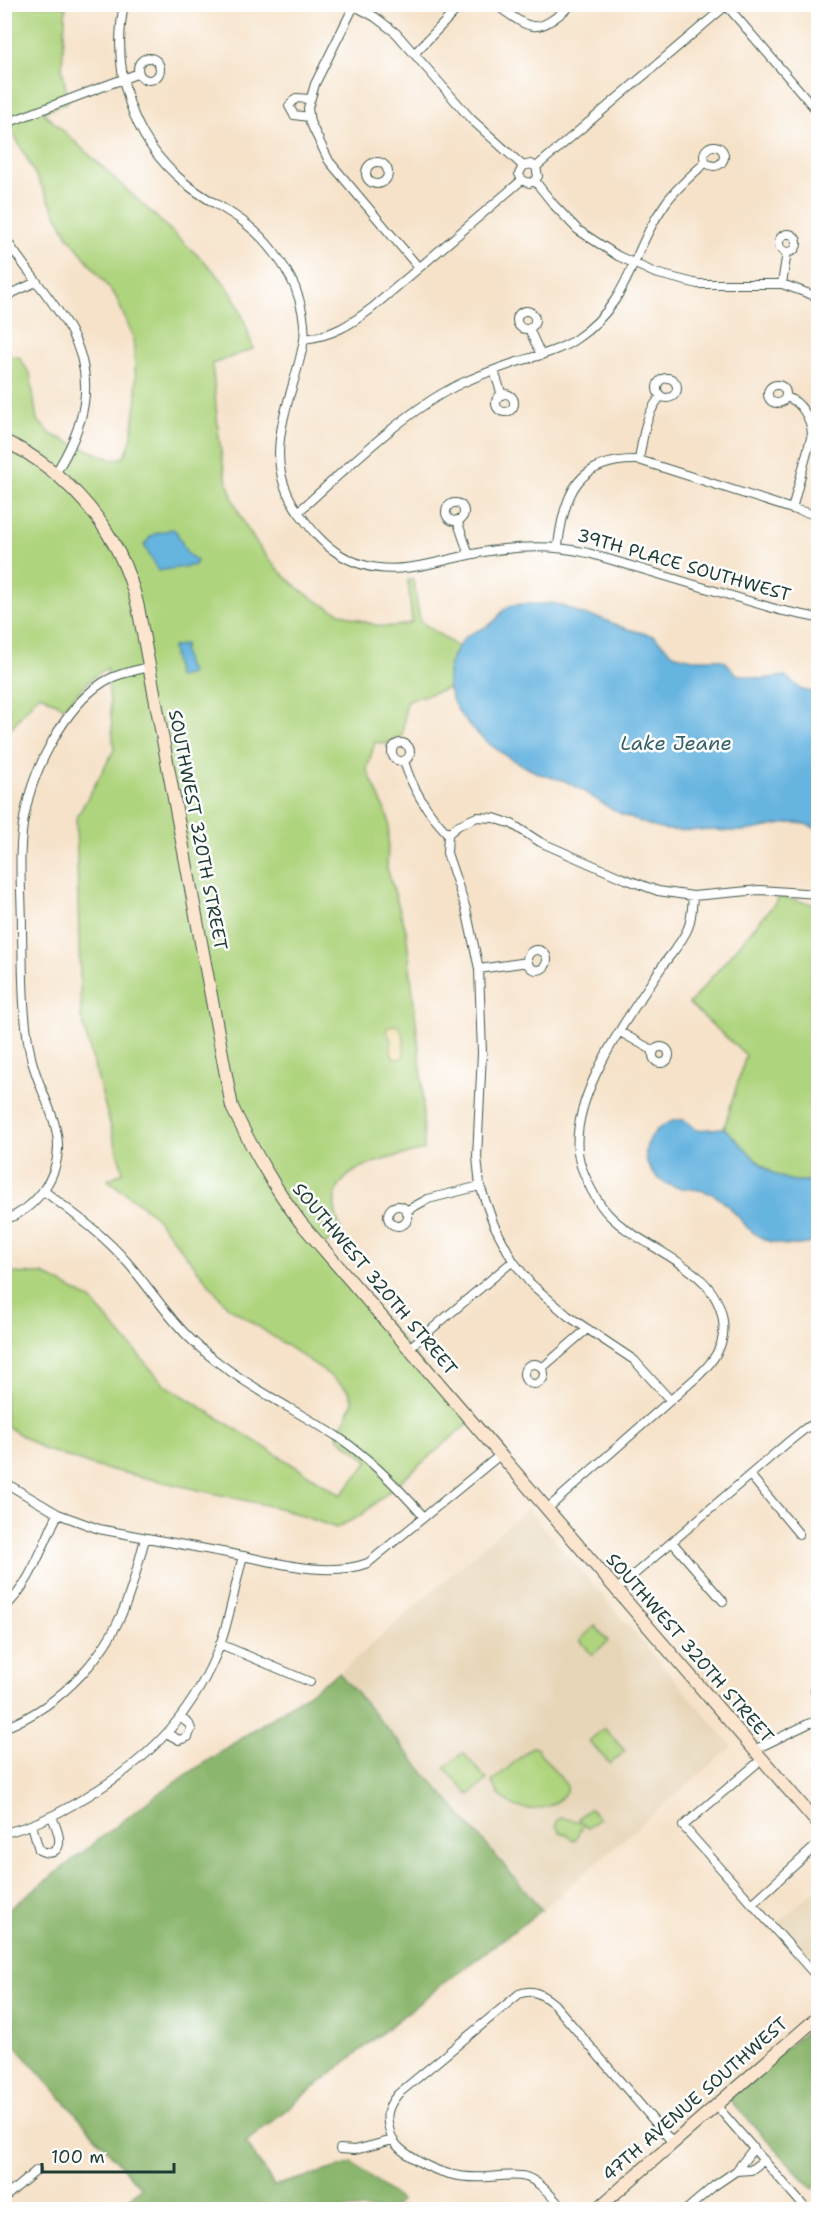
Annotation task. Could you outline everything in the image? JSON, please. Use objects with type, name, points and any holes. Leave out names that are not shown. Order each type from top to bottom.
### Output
[{"type":"main road","name":"SOUTHWEST 320TH STREET","points":[[4,441],[26,452],[55,474],[91,508],[118,549],[135,592],[232,1107],[256,1157],[301,1223],[819,1824]]},
{"type":"main road","name":"47TH AVENUE SOUTHWEST","points":[[596,2210],[819,2016]]},
{"type":"street","points":[[124,4],[119,52],[123,80],[138,124],[165,165],[185,184],[245,223],[268,244],[284,266],[295,288],[302,313],[304,339],[320,337],[347,327],[522,180]]},
{"type":"street","points":[[414,54],[462,4]]},
{"type":"street","points":[[495,4],[522,23],[536,27],[553,21],[572,4]]},
{"type":"street","points":[[419,268],[329,161],[317,139],[309,108],[315,84],[355,5],[396,33],[471,119],[523,166]]},
{"type":"street","points":[[537,167],[728,5],[819,112]]},
{"type":"street","points":[[4,124],[139,73]]},
{"type":"street","points":[[296,98],[309,108],[294,115],[290,106],[296,98]]},
{"type":"street","points":[[298,512],[366,452],[434,399],[461,384],[541,355],[576,339],[602,317],[615,302],[648,233],[665,204],[706,162]]},
{"type":"street","points":[[531,164],[537,167],[539,173],[535,181],[529,183],[522,180],[519,174],[523,166],[531,164]]},
{"type":"street","points":[[355,192],[368,180]]},
{"type":"street","points":[[535,181],[554,206],[578,230],[618,256],[655,273],[698,284],[782,284],[819,297]]},
{"type":"street","points":[[4,236],[71,332],[81,359],[85,383],[80,425],[74,443],[55,474]]},
{"type":"street","points":[[782,284],[787,252]]},
{"type":"street","points":[[4,297],[36,282]]},
{"type":"street","points":[[529,329],[541,355]]},
{"type":"street","name":"39TH PLACE SOUTHWEST","points":[[304,339],[280,429],[278,448],[280,469],[286,491],[298,512],[320,539],[338,553],[360,564],[384,569],[409,569],[508,548],[558,546],[779,610],[819,618]]},
{"type":"street","points":[[494,371],[502,394]]},
{"type":"street","points":[[639,460],[646,422],[661,396]]},
{"type":"street","points":[[786,397],[792,399],[803,411],[811,426],[812,434],[792,509]]},
{"type":"street","points":[[558,546],[565,505],[576,484],[604,464],[618,460],[639,460],[792,509],[819,515]]},
{"type":"street","points":[[458,520],[469,555]]},
{"type":"street","points":[[4,1220],[28,1208],[44,1191],[58,1149],[57,1134],[31,1057],[25,1010],[21,845],[25,813],[34,781],[46,754],[63,724],[73,712],[102,683],[124,673],[149,667]]},
{"type":"street","points":[[404,761],[406,771],[429,814],[448,834],[447,853],[466,909],[479,969],[483,1053],[477,1156],[480,1186],[494,1225],[513,1261],[536,1288],[568,1316],[634,1360],[670,1400]]},
{"type":"street","points":[[448,834],[459,825],[477,817],[494,818],[512,824],[540,842],[658,891],[693,896],[760,890],[819,894]]},
{"type":"street","points":[[547,1509],[706,1369],[720,1348],[723,1325],[718,1301],[703,1280],[634,1236],[597,1202],[580,1163],[578,1137],[592,1083],[602,1058],[688,927],[693,896]]},
{"type":"street","points":[[479,969],[528,962]]},
{"type":"street","points":[[620,1032],[654,1051]]},
{"type":"street","points":[[406,1211],[428,1199],[480,1186]]},
{"type":"street","points":[[44,1191],[94,1230],[126,1261],[169,1315],[197,1345],[262,1392],[337,1437],[370,1461],[397,1486],[424,1517]]},
{"type":"street","points":[[409,1348],[513,1261]]},
{"type":"street","points":[[542,1368],[587,1329]]},
{"type":"street","points":[[616,1590],[797,1435],[819,1422]]},
{"type":"street","points":[[4,1482],[58,1514],[99,1529],[287,1565],[353,1569],[368,1563],[384,1552],[500,1455]]},
{"type":"street","points":[[750,1475],[799,1534]]},
{"type":"street","points":[[4,1608],[28,1579],[58,1514]]},
{"type":"street","points":[[4,1728],[48,1706],[99,1653],[130,1594],[145,1539]]},
{"type":"street","points":[[672,1542],[723,1601]]},
{"type":"street","points":[[4,1833],[32,1825],[75,1804],[141,1759],[168,1734],[198,1689],[220,1644],[243,1556]]},
{"type":"street","points":[[220,1644],[310,1682]]},
{"type":"street","points":[[819,1665],[814,1689],[819,1710]]},
{"type":"street","points":[[168,1734],[179,1740],[188,1737],[191,1729],[189,1724],[180,1718]]},
{"type":"street","points":[[819,1721],[810,1723],[758,1755],[683,1826],[819,1978]]},
{"type":"street","points":[[32,1825],[39,1850],[46,1853],[53,1852],[60,1839],[52,1816]]},
{"type":"street","points":[[752,1904],[819,1844]]},
{"type":"street","points":[[564,2210],[532,2179],[514,2176],[475,2178],[450,2176],[418,2162],[393,2140],[387,2116],[390,2105],[398,2094],[509,2001],[524,1992],[531,1991],[544,1995],[673,2143]]},
{"type":"street","points":[[716,2104],[807,2210]]},
{"type":"street","points":[[340,2149],[355,2150],[393,2140]]},
{"type":"street","points":[[690,2208],[721,2180],[736,2171],[754,2148]]},
{"type":"street","points":[[736,2171],[751,2170],[764,2160]]},
{"type":"street","points":[[4,2198],[37,2170]]},
{"type":"shaded area","points":[[527,1508],[732,1746],[542,1910],[339,1673]]},
{"type":"shaded area","points":[[818,1887],[818,1968],[778,1923]]},
{"type":"green space","points":[[5,5],[66,5],[62,67],[68,102],[43,112],[209,266],[226,286],[237,304],[253,349],[212,364],[218,430],[224,469],[231,493],[240,516],[267,557],[284,576],[324,605],[371,624],[386,627],[412,622],[408,580],[413,579],[420,621],[458,647],[449,666],[449,688],[406,701],[402,737],[394,738],[387,744],[375,742],[367,769],[389,820],[387,868],[406,930],[422,1077],[424,1150],[370,1164],[346,1177],[335,1199],[335,1211],[341,1232],[322,1247],[471,1421],[360,1516],[336,1528],[283,1509],[98,1467],[43,1449],[5,1425],[5,1273],[43,1274],[90,1299],[164,1384],[341,1495],[369,1461],[337,1437],[353,1402],[349,1391],[320,1368],[226,1305],[152,1213],[108,1180],[123,1172],[81,1017],[76,819],[114,750],[107,668],[92,678],[64,707],[39,694],[5,735],[5,356],[19,357],[30,374],[37,420],[52,435],[113,460],[124,457],[131,441],[137,397],[133,337],[116,297],[68,236],[8,123],[5,111]]},
{"type":"green space","points":[[780,897],[818,905],[818,1179],[802,1182],[776,1175],[754,1158],[724,1128],[746,1055],[689,1004]]},
{"type":"green space","points":[[595,1626],[608,1641],[592,1655],[580,1640]]},
{"type":"green space","points":[[339,1673],[542,1910],[439,1987],[246,2142],[274,2186],[353,2163],[401,2201],[392,2209],[117,2209],[141,2188],[5,2034],[5,1912],[159,1793]]},
{"type":"green space","points":[[604,1728],[625,1751],[610,1764],[589,1741]]},
{"type":"green space","points":[[532,1747],[536,1748],[567,1786],[567,1791],[548,1806],[526,1809],[506,1801],[492,1782]]},
{"type":"green space","points":[[463,1753],[487,1780],[469,1795],[445,1768]]},
{"type":"green space","points":[[590,1808],[599,1819],[587,1828],[583,1824],[576,1839],[573,1840],[567,1834],[560,1832],[556,1826],[557,1820],[562,1818],[581,1822],[579,1818]]},
{"type":"green space","points":[[818,2022],[818,2184],[813,2189],[726,2096]]},
{"type":"sand","points":[[393,1025],[399,1026],[404,1038],[404,1054],[401,1059],[394,1058],[391,1053],[391,1041],[386,1029]]},
{"type":"water","points":[[172,529],[176,531],[187,553],[197,561],[195,565],[158,571],[144,545],[152,535]]},
{"type":"water","name":"Lake Jeane","points":[[551,603],[654,636],[673,654],[693,659],[719,659],[726,662],[736,674],[761,679],[785,676],[802,690],[818,693],[818,830],[801,823],[740,831],[658,828],[620,813],[565,781],[525,767],[487,742],[457,709],[449,691],[448,671],[456,650],[468,635],[491,624],[507,607],[520,604]]},
{"type":"water","points":[[185,644],[183,648],[187,668],[191,674],[177,677],[172,647]]},
{"type":"water","points":[[676,1120],[684,1120],[697,1130],[724,1128],[765,1167],[788,1180],[802,1182],[818,1179],[818,1241],[791,1245],[764,1239],[749,1229],[716,1196],[672,1186],[659,1179],[651,1171],[647,1162],[647,1145],[658,1130]]}]
